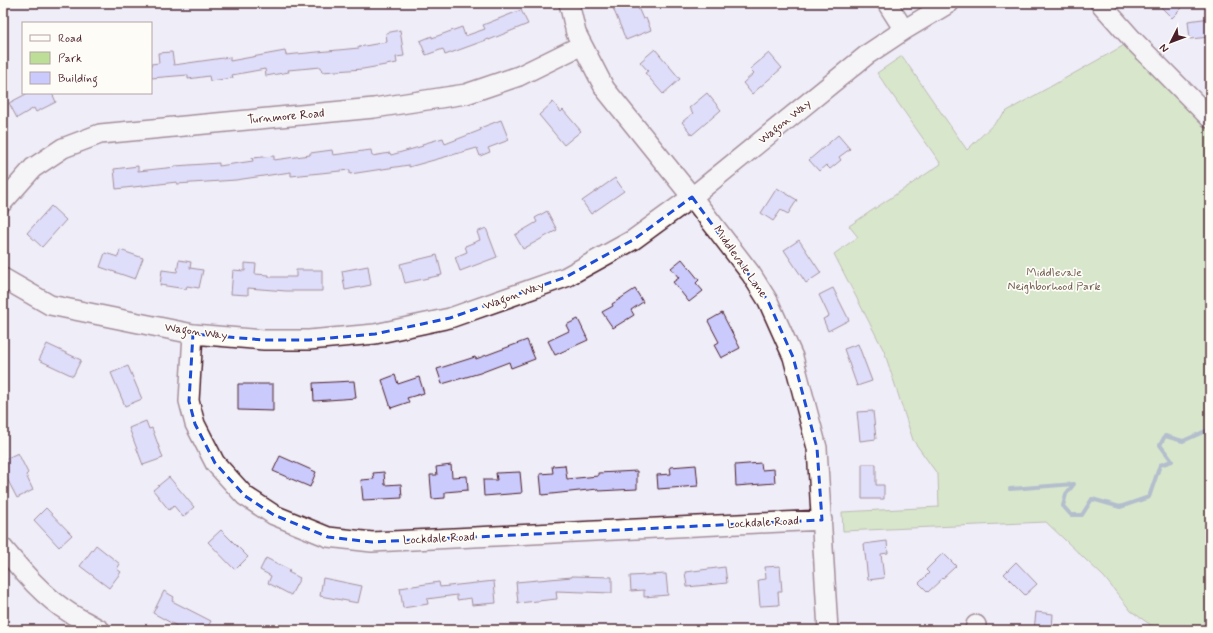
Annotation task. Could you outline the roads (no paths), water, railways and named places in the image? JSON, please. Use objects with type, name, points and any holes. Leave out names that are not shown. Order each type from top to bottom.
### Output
[{"type":"street","name":"Middlevale Lane","points":[[569,3],[576,33],[605,89],[692,197],[751,274],[768,301],[793,357],[817,448],[828,630]]},
{"type":"street","points":[[887,3],[904,30]]},
{"type":"street","name":"Wagon Way","points":[[3,278],[50,305],[193,334],[264,340],[309,340],[375,334],[450,318],[566,277],[633,240],[692,197],[868,54],[949,3]]},
{"type":"street","points":[[1100,3],[1132,39],[1210,118]]},
{"type":"street","name":"Turnmore Road","points":[[3,202],[33,168],[63,148],[100,134],[374,108],[466,94],[518,76],[582,46]]},
{"type":"street","name":"Lockdale Road","points":[[193,334],[189,401],[195,424],[215,463],[246,496],[274,515],[328,537],[372,542],[822,520]]},
{"type":"street","points":[[3,548],[24,573],[43,592],[69,613],[100,630]]},
{"type":"waterway","points":[[1010,489],[1074,484],[1066,494],[1063,506],[1071,515],[1082,515],[1092,499],[1120,507],[1149,497],[1160,465],[1172,461],[1160,445],[1165,436],[1183,441],[1210,429]]},
{"type":"park label","name":"Middlevale Neighborhood Park","points":[[1054,280]]}]
